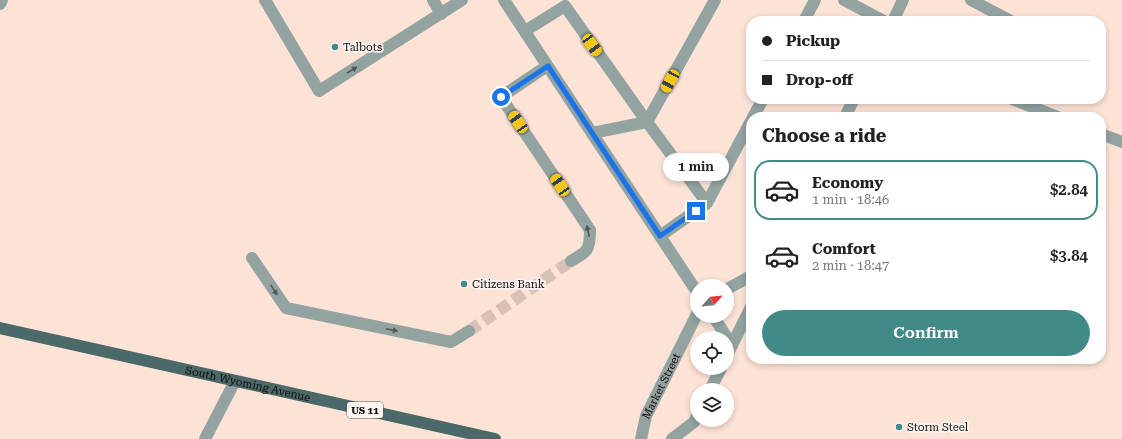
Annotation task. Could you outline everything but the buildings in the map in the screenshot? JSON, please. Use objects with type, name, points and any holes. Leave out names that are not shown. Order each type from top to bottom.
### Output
[{"type":"main road","name":"South Wyoming Avenue","points":[[0,328],[495,439]]},
{"type":"street","points":[[0,4],[2,0]]},
{"type":"street","points":[[266,0],[319,91],[462,0]]},
{"type":"street","points":[[433,0],[441,14]]},
{"type":"street","points":[[504,0],[690,281]]},
{"type":"street","points":[[592,133],[647,122],[715,0]]},
{"type":"street","points":[[807,16],[815,0]]},
{"type":"street","points":[[844,0],[874,16]]},
{"type":"street","points":[[895,16],[903,0]]},
{"type":"street","points":[[971,0],[1001,16]]},
{"type":"street","points":[[525,31],[564,6],[647,122],[708,203]]},
{"type":"street","points":[[548,66],[501,97],[590,230],[590,242],[586,252],[571,261]]},
{"type":"street","points":[[1025,104],[1045,112]]},
{"type":"street","points":[[660,236],[708,203],[746,131]]},
{"type":"street","points":[[1106,136],[1122,142]]},
{"type":"street","points":[[252,258],[286,308],[451,342],[469,331]]},
{"type":"street","points":[[734,285],[746,279]]},
{"type":"street","points":[[734,342],[746,317]]},
{"type":"street","name":"Market Street","points":[[641,439],[646,416],[692,323]]},
{"type":"street","points":[[205,439],[235,381]]},
{"type":"street","points":[[672,439],[690,425]]},
{"type":"tunnel","points":[[469,331],[571,261]]},
{"type":"place","name":"Talbots","points":[[335,47]]},
{"type":"place","name":"Citizens Bank","points":[[464,284]]},
{"type":"place","name":"Storm Steel","points":[[899,427]]},
{"type":"route","points":[[501,97],[548,66],[660,236],[696,211]]}]
